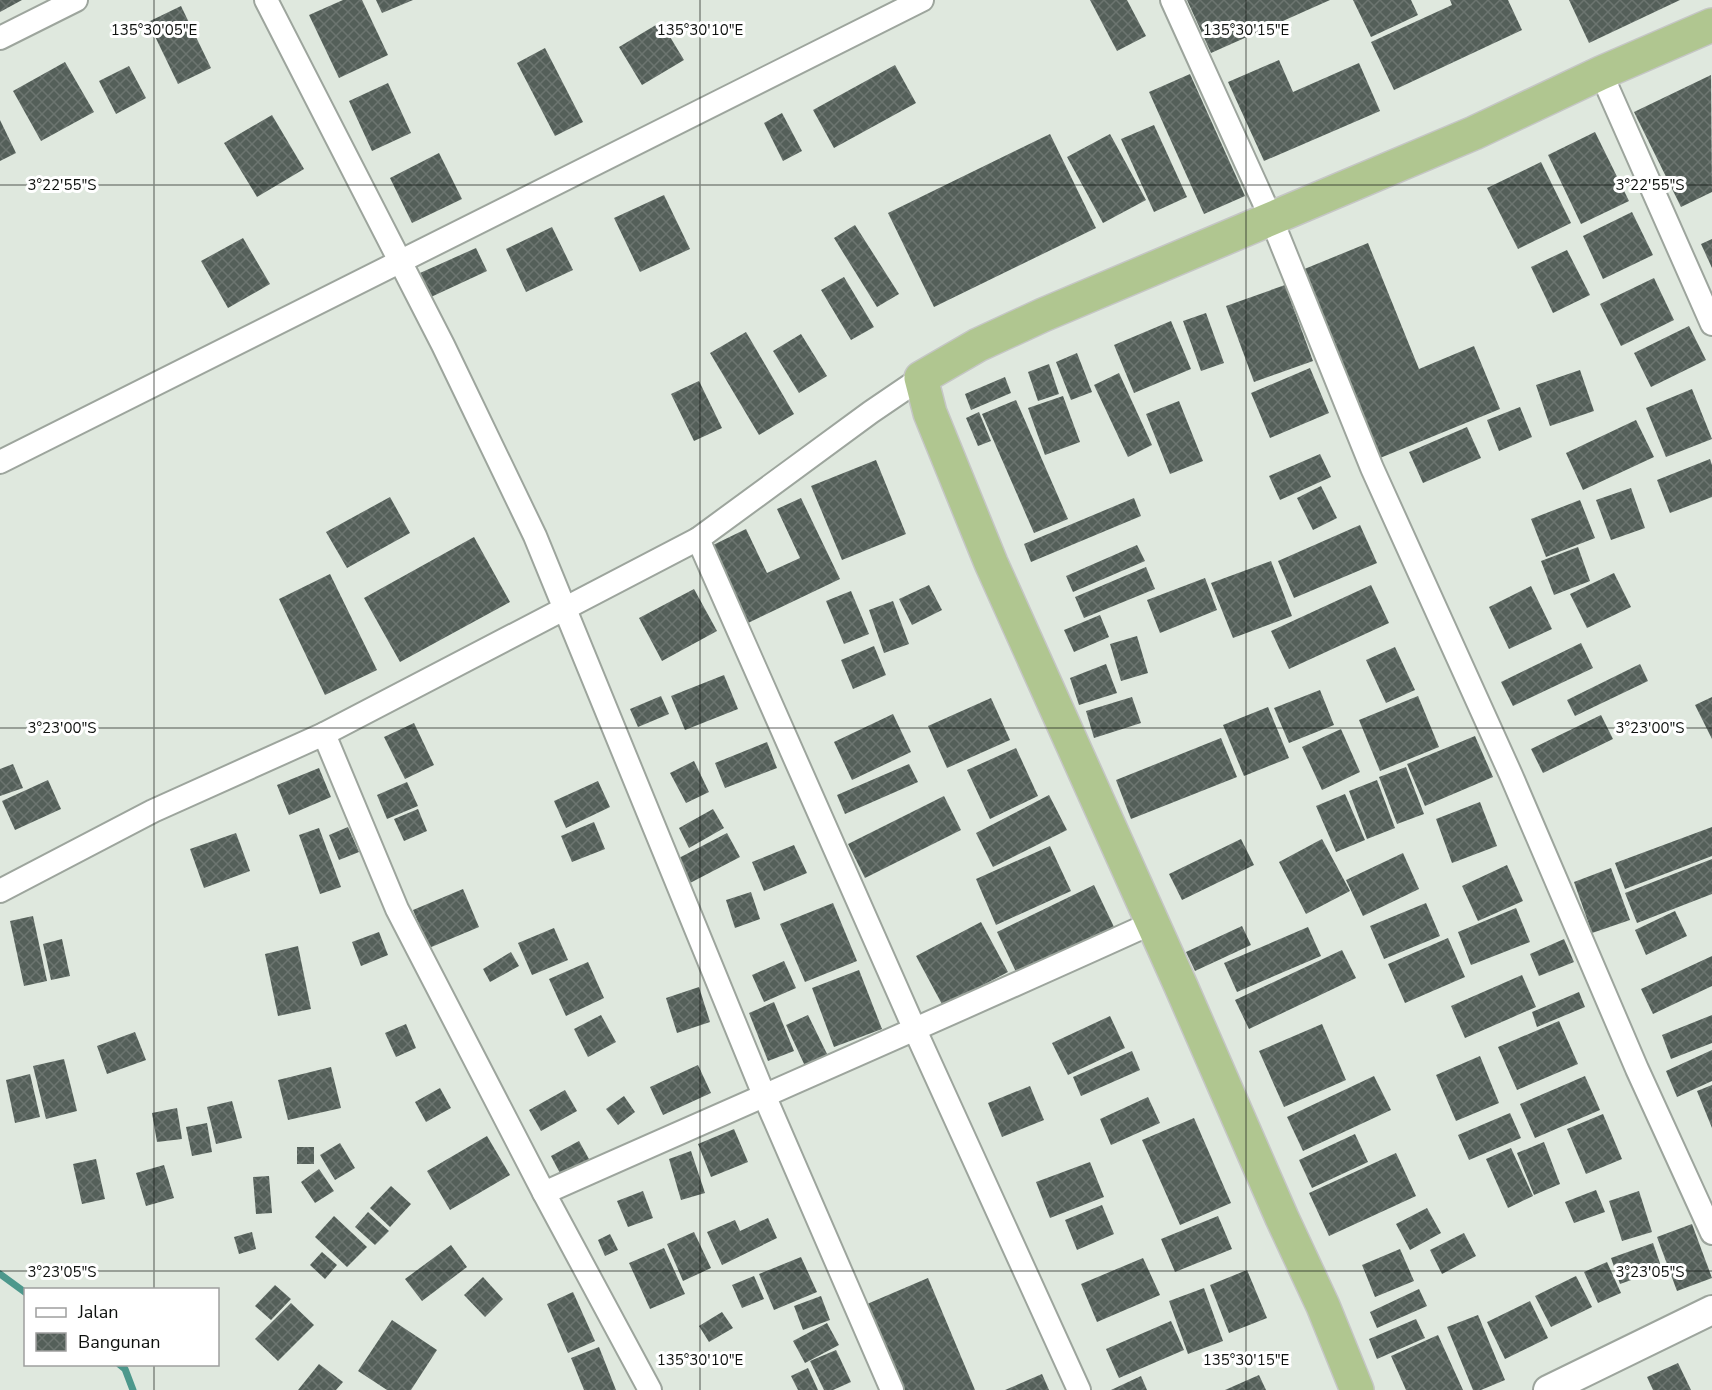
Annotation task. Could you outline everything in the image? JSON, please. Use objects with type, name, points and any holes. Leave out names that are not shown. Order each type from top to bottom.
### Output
[{"type":"highway","points":[[1357,1390],[1323,1306],[991,563],[930,413],[921,378],[1002,333],[1474,133],[1712,25]]},
{"type":"street","points":[[0,38],[76,0]]},
{"type":"street","points":[[266,0],[443,345],[535,536],[764,1095],[892,1390]]},
{"type":"street","points":[[0,462],[922,0]]},
{"type":"street","points":[[1172,0],[1271,218],[1372,468],[1511,775],[1637,1069],[1712,1233]]},
{"type":"street","points":[[1602,73],[1712,324]]},
{"type":"street","points":[[0,891],[153,811],[324,734],[698,539],[921,378]]},
{"type":"street","points":[[698,539],[915,1030],[1079,1390]]},
{"type":"street","points":[[324,734],[397,909],[544,1193],[650,1390]]},
{"type":"street","points":[[544,1193],[1152,923]]},
{"type":"street","points":[[1548,1390],[1712,1310]]},
{"type":"building","points":[[0,0],[22,0],[0,12]]},
{"type":"building","points":[[343,0],[362,0],[388,55],[339,78],[309,15]]},
{"type":"building","points":[[376,0],[413,0],[382,13]]},
{"type":"building","points":[[1090,0],[1127,0],[1146,36],[1117,51]]},
{"type":"building","points":[[1187,0],[1330,0],[1211,53]]},
{"type":"building","points":[[1353,0],[1411,0],[1418,15],[1371,37]]},
{"type":"building","points":[[1450,0],[1508,0],[1522,30],[1394,90],[1371,42],[1452,5]]},
{"type":"building","points":[[1569,0],[1680,0],[1589,43]]},
{"type":"building","points":[[181,6],[211,68],[178,84],[148,22]]},
{"type":"building","points":[[661,22],[684,60],[642,85],[619,47]]},
{"type":"building","points":[[545,48],[583,122],[555,136],[517,63]]},
{"type":"building","points":[[1279,60],[1293,92],[1359,63],[1380,111],[1264,161],[1228,82]]},
{"type":"building","points":[[65,62],[94,112],[41,141],[13,91]]},
{"type":"building","points":[[895,65],[916,103],[834,148],[813,110]]},
{"type":"building","points":[[129,66],[146,98],[116,114],[99,81]]},
{"type":"building","points":[[1190,74],[1245,196],[1204,214],[1149,92]]},
{"type":"building","points":[[1711,75],[1712,192],[1681,207],[1634,112]]},
{"type":"building","points":[[388,83],[411,133],[372,151],[349,101]]},
{"type":"building","points":[[782,113],[802,151],[783,161],[764,123]]},
{"type":"building","points":[[272,115],[304,169],[257,197],[224,143]]},
{"type":"building","points":[[0,120],[16,153],[0,161]]},
{"type":"building","points":[[1154,125],[1187,197],[1154,212],[1121,139]]},
{"type":"building","points":[[1595,132],[1629,201],[1581,224],[1548,155]]},
{"type":"building","points":[[1050,134],[1096,228],[934,307],[888,213]]},
{"type":"building","points":[[1110,134],[1146,200],[1103,223],[1067,157]]},
{"type":"building","points":[[439,153],[462,199],[412,223],[390,178]]},
{"type":"building","points":[[1541,162],[1571,223],[1518,249],[1487,188]]},
{"type":"building","points":[[664,195],[690,249],[640,272],[614,218]]},
{"type":"building","points":[[1632,212],[1653,255],[1603,279],[1583,236]]},
{"type":"building","points":[[855,225],[899,294],[877,307],[834,238]]},
{"type":"building","points":[[552,227],[573,270],[526,292],[506,249]]},
{"type":"building","points":[[243,238],[270,284],[228,308],[201,261]]},
{"type":"building","points":[[1712,239],[1712,268],[1701,244]]},
{"type":"building","points":[[1368,243],[1419,369],[1474,346],[1500,409],[1380,458],[1302,270]]},
{"type":"building","points":[[476,248],[487,271],[431,297],[420,273]]},
{"type":"building","points":[[1567,250],[1590,295],[1553,313],[1531,267]]},
{"type":"building","points":[[844,277],[874,327],[851,340],[821,290]]},
{"type":"building","points":[[1654,278],[1674,320],[1621,346],[1600,304]]},
{"type":"building","points":[[1285,285],[1313,361],[1254,382],[1226,306]]},
{"type":"building","points":[[1206,313],[1224,363],[1201,371],[1183,321]]},
{"type":"building","points":[[1171,321],[1191,369],[1134,393],[1114,345]]},
{"type":"building","points":[[1689,326],[1706,360],[1651,387],[1634,353]]},
{"type":"building","points":[[746,332],[794,414],[759,435],[710,353]]},
{"type":"building","points":[[801,334],[827,376],[799,393],[773,351]]},
{"type":"building","points":[[1077,353],[1092,392],[1071,400],[1056,362]]},
{"type":"building","points":[[1049,364],[1059,394],[1038,401],[1028,372]]},
{"type":"building","points":[[1310,368],[1329,413],[1270,438],[1251,393]]},
{"type":"building","points":[[1580,370],[1594,411],[1550,426],[1536,385]]},
{"type":"building","points":[[1119,373],[1152,445],[1128,457],[1094,385]]},
{"type":"building","points":[[1005,377],[1011,393],[971,410],[965,394]]},
{"type":"building","points":[[699,381],[722,428],[694,441],[671,394]]},
{"type":"building","points":[[1692,389],[1712,439],[1666,457],[1646,408]]},
{"type":"building","points":[[1063,396],[1080,442],[1045,455],[1028,408]]},
{"type":"building","points":[[1016,400],[1068,519],[1034,533],[982,414]]},
{"type":"building","points":[[1179,401],[1203,461],[1170,474],[1146,414]]},
{"type":"building","points":[[1520,407],[1532,437],[1499,451],[1487,420]]},
{"type":"building","points":[[979,412],[991,441],[978,446],[966,418]]},
{"type":"building","points":[[1636,420],[1654,457],[1583,490],[1566,453]]},
{"type":"building","points":[[1467,427],[1481,458],[1423,483],[1409,452]]},
{"type":"building","points":[[1320,454],[1331,477],[1280,500],[1269,476]]},
{"type":"building","points":[[1710,459],[1712,497],[1670,513],[1657,480]]},
{"type":"building","points":[[876,460],[906,534],[842,560],[811,486]]},
{"type":"building","points":[[1321,486],[1337,518],[1313,530],[1297,498]]},
{"type":"building","points":[[1631,488],[1645,528],[1611,540],[1596,500]]},
{"type":"building","points":[[390,497],[410,533],[347,568],[326,532]]},
{"type":"building","points":[[801,498],[840,579],[748,623],[711,546],[746,529],[767,573],[800,558],[777,509]]},
{"type":"building","points":[[1134,498],[1141,516],[1031,562],[1024,544]]},
{"type":"building","points":[[1580,500],[1595,538],[1546,557],[1531,519]]},
{"type":"building","points":[[1360,525],[1377,563],[1294,598],[1278,561]]},
{"type":"building","points":[[474,537],[510,602],[400,662],[364,598]]},
{"type":"building","points":[[1137,545],[1145,561],[1073,592],[1066,576]]},
{"type":"building","points":[[1578,547],[1590,581],[1554,595],[1541,561]]},
{"type":"building","points":[[1271,561],[1292,616],[1233,638],[1211,583]]},
{"type":"building","points":[[1146,567],[1155,589],[1084,618],[1075,597]]},
{"type":"building","points":[[1614,573],[1631,607],[1587,628],[1570,594]]},
{"type":"building","points":[[330,574],[377,670],[325,695],[279,599]]},
{"type":"building","points":[[1205,578],[1217,610],[1160,633],[1147,600]]},
{"type":"building","points":[[929,585],[942,610],[912,625],[899,599]]},
{"type":"building","points":[[1371,585],[1389,623],[1289,669],[1271,631]]},
{"type":"building","points":[[1531,586],[1552,629],[1509,649],[1489,607]]},
{"type":"building","points":[[694,589],[717,631],[662,661],[639,618]]},
{"type":"building","points":[[851,591],[869,634],[844,644],[826,601]]},
{"type":"building","points":[[893,601],[909,644],[884,653],[869,610]]},
{"type":"building","points":[[1100,615],[1109,637],[1074,652],[1064,630]]},
{"type":"building","points":[[1137,636],[1148,673],[1121,681],[1110,644]]},
{"type":"building","points":[[1581,643],[1593,668],[1513,706],[1501,682]]},
{"type":"building","points":[[874,646],[886,675],[853,689],[841,660]]},
{"type":"building","points":[[1395,647],[1415,690],[1386,703],[1366,660]]},
{"type":"building","points":[[1106,664],[1117,693],[1079,705],[1070,678]]},
{"type":"building","points":[[1640,664],[1648,681],[1575,716],[1567,700]]},
{"type":"building","points":[[724,675],[738,709],[685,730],[671,696]]},
{"type":"building","points":[[1320,690],[1334,725],[1289,743],[1274,708]]},
{"type":"building","points":[[661,696],[669,714],[638,727],[630,709]]},
{"type":"building","points":[[1418,696],[1439,747],[1380,771],[1359,720]]},
{"type":"building","points":[[1132,697],[1141,723],[1094,738],[1086,711]]},
{"type":"building","points":[[1712,697],[1712,739],[1695,705]]},
{"type":"building","points":[[991,698],[1010,740],[947,768],[928,726]]},
{"type":"building","points":[[1268,707],[1289,758],[1244,776],[1223,725]]},
{"type":"building","points":[[893,714],[911,752],[852,780],[834,742]]},
{"type":"building","points":[[1601,715],[1613,739],[1543,773],[1531,749]]},
{"type":"building","points":[[414,723],[434,765],[405,779],[384,737]]},
{"type":"building","points":[[1341,729],[1360,772],[1322,790],[1302,747]]},
{"type":"building","points":[[1475,736],[1493,777],[1425,806],[1407,764]]},
{"type":"building","points":[[1221,738],[1237,777],[1131,819],[1116,780]]},
{"type":"building","points":[[767,742],[777,768],[725,788],[715,763]]},
{"type":"building","points":[[1016,748],[1038,796],[990,819],[967,770]]},
{"type":"building","points":[[694,761],[709,792],[686,803],[670,773]]},
{"type":"building","points":[[13,764],[23,788],[0,796],[0,769]]},
{"type":"building","points":[[909,764],[918,782],[845,814],[837,795]]},
{"type":"building","points":[[1406,767],[1424,814],[1397,824],[1379,777]]},
{"type":"building","points":[[319,768],[331,797],[289,815],[277,785]]},
{"type":"building","points":[[48,780],[61,809],[15,830],[2,801]]},
{"type":"building","points":[[1377,780],[1395,828],[1367,839],[1349,791]]},
{"type":"building","points":[[598,781],[610,807],[566,828],[554,801]]},
{"type":"building","points":[[407,782],[418,806],[387,819],[377,795]]},
{"type":"building","points":[[1345,794],[1365,840],[1336,852],[1316,806]]},
{"type":"building","points":[[1049,795],[1067,830],[993,867],[976,833]]},
{"type":"building","points":[[944,796],[961,830],[865,878],[848,844]]},
{"type":"building","points":[[1480,802],[1497,846],[1452,863],[1436,819]]},
{"type":"building","points":[[418,809],[427,831],[404,841],[394,819]]},
{"type":"building","points":[[713,809],[724,828],[689,848],[679,828]]},
{"type":"building","points":[[594,822],[605,849],[572,862],[561,836]]},
{"type":"building","points":[[348,827],[359,852],[339,860],[329,835]]},
{"type":"building","points":[[1712,827],[1712,856],[1625,889],[1615,863]]},
{"type":"building","points":[[319,828],[341,887],[320,894],[299,835]]},
{"type":"building","points":[[236,833],[250,871],[204,888],[190,849]]},
{"type":"building","points":[[727,833],[740,857],[690,883],[677,859]]},
{"type":"building","points":[[1241,839],[1254,865],[1182,900],[1169,874]]},
{"type":"building","points":[[1322,839],[1350,891],[1306,914],[1279,862]]},
{"type":"building","points":[[794,845],[807,873],[764,891],[752,862]]},
{"type":"building","points":[[1050,846],[1071,891],[996,925],[976,879]]},
{"type":"building","points":[[1403,853],[1419,889],[1363,916],[1346,880]]},
{"type":"building","points":[[1712,859],[1712,894],[1637,923],[1625,893]]},
{"type":"building","points":[[1507,865],[1523,901],[1478,921],[1462,886]]},
{"type":"building","points":[[1611,868],[1630,920],[1592,933],[1574,882]]},
{"type":"building","points":[[1094,885],[1114,927],[1017,974],[997,932]]},
{"type":"building","points":[[463,889],[479,927],[429,948],[413,910]]},
{"type":"building","points":[[751,892],[760,919],[735,928],[726,900]]},
{"type":"building","points":[[833,903],[857,961],[805,982],[780,924]]},
{"type":"building","points":[[1426,903],[1440,936],[1384,959],[1370,926]]},
{"type":"building","points":[[1516,908],[1530,942],[1471,965],[1458,932]]},
{"type":"building","points":[[1675,911],[1687,936],[1646,955],[1635,930]]},
{"type":"building","points":[[33,916],[47,981],[24,986],[10,921]]},
{"type":"building","points":[[981,922],[1008,972],[943,1006],[916,956]]},
{"type":"building","points":[[1242,926],[1251,945],[1195,971],[1186,952]]},
{"type":"building","points":[[1308,927],[1321,956],[1237,992],[1224,963]]},
{"type":"building","points":[[554,928],[568,960],[532,975],[518,943]]},
{"type":"building","points":[[379,932],[388,955],[361,966],[352,942]]},
{"type":"building","points":[[1448,938],[1465,977],[1405,1003],[1388,964]]},
{"type":"building","points":[[62,939],[70,976],[51,980],[43,944]]},
{"type":"building","points":[[1564,939],[1574,962],[1539,976],[1530,954]]},
{"type":"building","points":[[298,946],[311,1009],[278,1016],[265,954]]},
{"type":"building","points":[[1342,950],[1356,978],[1249,1029],[1235,1000]]},
{"type":"building","points":[[511,952],[519,966],[490,982],[483,969]]},
{"type":"building","points":[[1712,956],[1712,986],[1653,1014],[1641,989]]},
{"type":"building","points":[[784,961],[796,988],[764,1002],[752,975]]},
{"type":"building","points":[[588,962],[604,998],[566,1016],[549,979]]},
{"type":"building","points":[[859,970],[882,1029],[834,1047],[812,988]]},
{"type":"building","points":[[1522,975],[1536,1007],[1465,1038],[1451,1006]]},
{"type":"building","points":[[699,987],[710,1022],[677,1033],[666,998]]},
{"type":"building","points":[[1579,992],[1585,1007],[1537,1027],[1532,1012]]},
{"type":"building","points":[[774,1002],[794,1051],[768,1061],[749,1013]]},
{"type":"building","points":[[601,1015],[616,1042],[588,1057],[574,1029]]},
{"type":"building","points":[[808,1015],[828,1056],[805,1066],[786,1025]]},
{"type":"building","points":[[1712,1015],[1712,1043],[1671,1059],[1662,1035]]},
{"type":"building","points":[[1110,1016],[1125,1048],[1068,1075],[1052,1043]]},
{"type":"building","points":[[1559,1021],[1578,1064],[1517,1090],[1498,1047]]},
{"type":"building","points":[[406,1024],[416,1048],[396,1057],[385,1033]]},
{"type":"building","points":[[1322,1024],[1346,1080],[1284,1107],[1259,1051]]},
{"type":"building","points":[[135,1032],[146,1060],[107,1074],[97,1046]]},
{"type":"building","points":[[1712,1050],[1712,1081],[1677,1097],[1666,1071]]},
{"type":"building","points":[[1132,1051],[1140,1070],[1081,1096],[1073,1077]]},
{"type":"building","points":[[1480,1056],[1499,1103],[1456,1121],[1436,1075]]},
{"type":"building","points":[[64,1059],[77,1111],[46,1119],[33,1066]]},
{"type":"building","points":[[698,1065],[711,1093],[663,1115],[650,1087]]},
{"type":"building","points":[[331,1067],[341,1108],[288,1120],[278,1080]]},
{"type":"building","points":[[30,1074],[40,1117],[15,1123],[6,1080]]},
{"type":"building","points":[[1374,1076],[1391,1110],[1303,1151],[1287,1117]]},
{"type":"building","points":[[1585,1076],[1600,1110],[1535,1138],[1520,1104]]},
{"type":"building","points":[[1712,1085],[1712,1128],[1697,1091]]},
{"type":"building","points":[[1030,1086],[1044,1120],[1002,1137],[988,1103]]},
{"type":"building","points":[[440,1088],[451,1108],[426,1122],[415,1102]]},
{"type":"building","points":[[565,1090],[577,1111],[541,1131],[529,1110]]},
{"type":"building","points":[[624,1096],[635,1112],[618,1125],[606,1109]]},
{"type":"building","points":[[1148,1097],[1160,1123],[1111,1145],[1100,1119]]},
{"type":"building","points":[[232,1101],[242,1138],[216,1144],[207,1107]]},
{"type":"building","points":[[177,1108],[182,1139],[157,1142],[152,1113]]},
{"type":"building","points":[[1510,1113],[1521,1138],[1469,1160],[1458,1135]]},
{"type":"building","points":[[1603,1114],[1622,1159],[1586,1174],[1567,1129]]},
{"type":"building","points":[[1194,1118],[1231,1203],[1180,1225],[1142,1140]]},
{"type":"building","points":[[207,1123],[212,1152],[192,1156],[186,1127]]},
{"type":"building","points":[[734,1129],[748,1162],[711,1177],[698,1144]]},
{"type":"building","points":[[1355,1134],[1368,1162],[1312,1188],[1299,1160]]},
{"type":"building","points":[[487,1136],[510,1175],[450,1210],[427,1171]]},
{"type":"building","points":[[579,1141],[590,1161],[562,1177],[551,1156]]},
{"type":"building","points":[[1544,1142],[1560,1184],[1534,1195],[1517,1153]]},
{"type":"building","points":[[340,1143],[355,1168],[335,1180],[320,1155]]},
{"type":"building","points":[[297,1147],[314,1147],[314,1164],[297,1164]]},
{"type":"building","points":[[1511,1148],[1533,1196],[1508,1208],[1486,1159]]},
{"type":"building","points":[[691,1151],[705,1193],[681,1200],[669,1159]]},
{"type":"building","points":[[1396,1153],[1416,1196],[1329,1236],[1309,1193]]},
{"type":"building","points":[[96,1159],[105,1199],[82,1204],[73,1164]]},
{"type":"building","points":[[1090,1162],[1104,1197],[1050,1218],[1036,1182]]},
{"type":"building","points":[[164,1165],[174,1198],[146,1206],[136,1173]]},
{"type":"building","points":[[319,1169],[334,1191],[315,1203],[301,1182]]},
{"type":"building","points":[[269,1176],[272,1213],[256,1214],[253,1177]]},
{"type":"building","points":[[391,1186],[411,1204],[390,1227],[370,1208]]},
{"type":"building","points":[[1596,1190],[1605,1212],[1574,1223],[1565,1202]]},
{"type":"building","points":[[643,1191],[653,1218],[628,1227],[617,1201]]},
{"type":"building","points":[[1639,1191],[1652,1232],[1622,1241],[1609,1201]]},
{"type":"building","points":[[1102,1205],[1114,1234],[1077,1250],[1065,1220]]},
{"type":"building","points":[[1427,1208],[1441,1233],[1410,1250],[1396,1224]]},
{"type":"building","points":[[368,1212],[389,1231],[375,1245],[355,1227]]},
{"type":"building","points":[[334,1216],[367,1247],[347,1267],[315,1237]]},
{"type":"building","points":[[1218,1216],[1232,1249],[1175,1272],[1161,1239]]},
{"type":"building","points":[[768,1218],[777,1238],[722,1265],[707,1232],[735,1220],[740,1231]]},
{"type":"building","points":[[1692,1224],[1712,1278],[1677,1291],[1657,1237]]},
{"type":"building","points":[[252,1232],[256,1249],[239,1254],[234,1237]]},
{"type":"building","points":[[694,1232],[711,1268],[683,1281],[667,1244]]},
{"type":"building","points":[[1464,1233],[1476,1256],[1442,1274],[1430,1250]]},
{"type":"building","points":[[610,1234],[618,1250],[605,1256],[598,1240]]},
{"type":"building","points":[[1653,1243],[1662,1269],[1620,1284],[1611,1258]]},
{"type":"building","points":[[451,1245],[467,1267],[422,1301],[405,1279]]},
{"type":"building","points":[[664,1248],[685,1294],[650,1309],[629,1263]]},
{"type":"building","points":[[1400,1249],[1414,1281],[1375,1297],[1362,1265]]},
{"type":"building","points":[[322,1252],[337,1265],[325,1279],[310,1265]]},
{"type":"building","points":[[801,1257],[817,1292],[774,1310],[759,1274]]},
{"type":"building","points":[[1143,1258],[1160,1295],[1097,1322],[1081,1284]]},
{"type":"building","points":[[1607,1262],[1621,1293],[1598,1303],[1584,1272]]},
{"type":"building","points":[[1247,1270],[1267,1318],[1229,1333],[1210,1285]]},
{"type":"building","points":[[754,1276],[764,1299],[742,1308],[732,1285]]},
{"type":"building","points":[[1576,1276],[1592,1307],[1551,1327],[1535,1296]]},
{"type":"building","points":[[483,1277],[503,1299],[485,1317],[464,1295]]},
{"type":"building","points":[[928,1278],[975,1390],[904,1390],[867,1304]]},
{"type":"building","points":[[275,1285],[291,1299],[271,1320],[255,1306]]},
{"type":"building","points":[[1204,1288],[1223,1341],[1188,1354],[1169,1301]]},
{"type":"building","points":[[1419,1289],[1427,1306],[1377,1328],[1370,1312]]},
{"type":"building","points":[[573,1292],[595,1341],[568,1353],[547,1304]]},
{"type":"building","points":[[821,1296],[830,1320],[803,1330],[794,1306]]},
{"type":"building","points":[[1530,1301],[1548,1338],[1505,1359],[1487,1322]]},
{"type":"building","points":[[291,1303],[314,1325],[278,1361],[255,1339]]},
{"type":"building","points":[[722,1312],[733,1328],[709,1342],[699,1326]]},
{"type":"building","points":[[1478,1315],[1505,1380],[1481,1390],[1473,1390],[1447,1327]]},
{"type":"building","points":[[1416,1319],[1425,1338],[1377,1359],[1369,1339]]},
{"type":"building","points":[[392,1320],[437,1350],[411,1390],[387,1390],[358,1371]]},
{"type":"building","points":[[1171,1321],[1184,1350],[1119,1378],[1106,1349]]},
{"type":"building","points":[[827,1323],[839,1345],[805,1363],[793,1341]]},
{"type":"building","points":[[1438,1335],[1463,1390],[1406,1390],[1391,1356]]},
{"type":"building","points":[[599,1347],[616,1390],[584,1390],[571,1358]]},
{"type":"building","points":[[836,1350],[851,1382],[833,1390],[824,1390],[810,1361]]},
{"type":"building","points":[[1678,1363],[1691,1390],[1653,1390],[1647,1377]]},
{"type":"building","points":[[319,1364],[343,1382],[336,1390],[298,1390]]},
{"type":"building","points":[[808,1368],[818,1390],[798,1390],[791,1376]]},
{"type":"building","points":[[1042,1374],[1049,1390],[1005,1390]]},
{"type":"building","points":[[1259,1375],[1266,1390],[1225,1390]]},
{"type":"building","points":[[1141,1376],[1147,1390],[1111,1390]]},
{"type":"waterway","points":[[0,1274],[24,1292]]},
{"type":"waterway","points":[[121,1366],[125,1369],[133,1390]]}]
